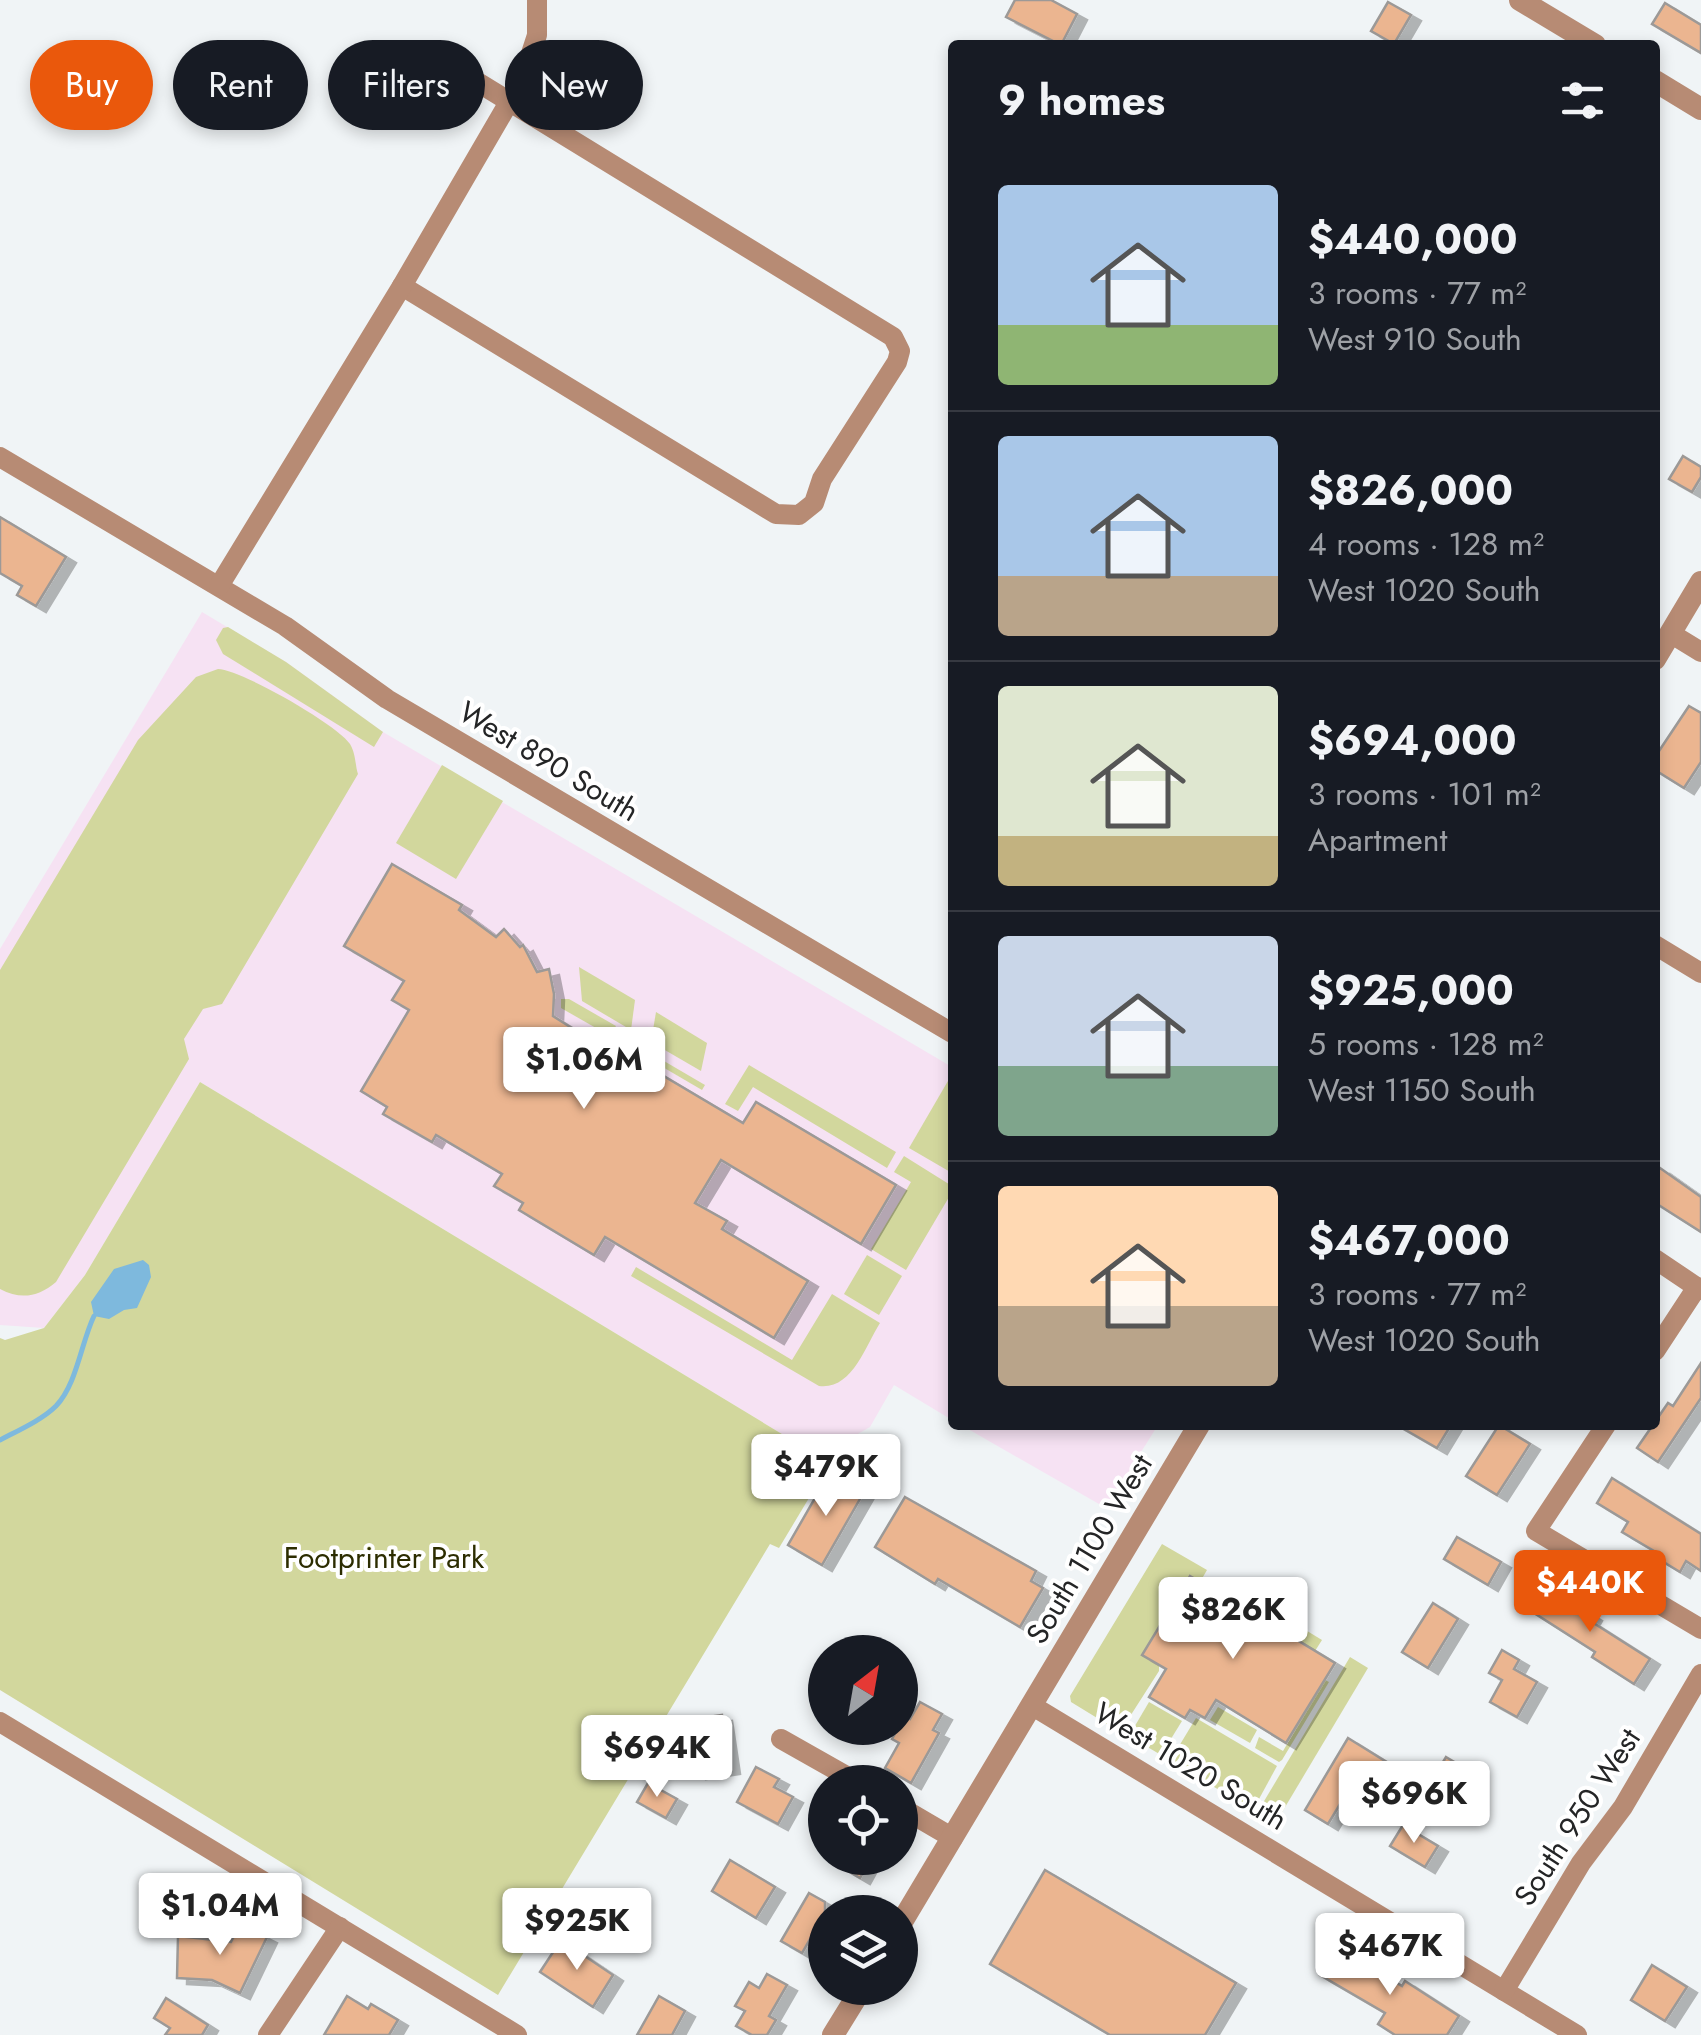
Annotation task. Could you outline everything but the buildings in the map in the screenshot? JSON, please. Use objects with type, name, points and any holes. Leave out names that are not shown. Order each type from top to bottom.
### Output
[{"type":"street","points":[[536,40],[537,0]]},
{"type":"street","points":[[1520,0],[1587,40]]},
{"type":"street","points":[[1660,84],[1701,108]]},
{"type":"street","points":[[219,586],[402,286],[505,108]]},
{"type":"street","points":[[402,286],[776,514],[799,515],[814,503],[822,480],[897,362],[900,351],[893,337],[556,130]]},
{"type":"street","name":"West 890 South","points":[[0,457],[285,626],[387,700],[948,1032]]},
{"type":"street","points":[[1660,651],[1701,582]]},
{"type":"street","points":[[1670,634],[1701,652]]},
{"type":"street","points":[[1660,948],[1701,973]]},
{"type":"street","points":[[1660,1262],[1699,1289],[1660,1344]]},
{"type":"street","name":"South 1100 West","points":[[918,1896],[1196,1430]]},
{"type":"street","points":[[1603,1430],[1536,1531],[1701,1630]]},
{"type":"street","name":"South 950 West","points":[[1504,1991],[1581,1863],[1623,1807],[1701,1674]]},
{"type":"street","name":"West 1020 South","points":[[1031,1705],[1577,2035]]},
{"type":"street","points":[[0,1722],[517,2035]]},
{"type":"street","points":[[781,1739],[827,1765]]},
{"type":"street","points":[[918,1818],[953,1838]]},
{"type":"street","points":[[268,2035],[340,1928]]},
{"type":"street","points":[[834,2035],[852,2005]]},
{"type":"shaded area","points":[[202,612],[286,662],[383,732],[948,1065],[948,1418],[894,1385],[870,1427],[842,1443],[830,1463],[200,1082],[85,1275],[44,1328],[0,1325],[0,949]]},
{"type":"shaded area","points":[[970,1430],[1155,1430],[1106,1508]]},
{"type":"green space","points":[[228,627],[286,662],[383,732],[374,747],[223,654],[216,640]]},
{"type":"green space","points":[[218,669],[266,688],[342,735],[350,744],[358,774],[222,1004],[203,1009],[184,1039],[189,1059],[56,1282],[43,1291],[15,1295],[0,1289],[0,970],[138,740],[196,677]]},
{"type":"green space","points":[[442,765],[503,801],[456,879],[396,843]]},
{"type":"green space","points":[[579,967],[635,1000],[631,1030],[582,1001]]},
{"type":"green space","points":[[561,999],[569,999],[616,1026],[610,1036],[561,1008]]},
{"type":"green space","points":[[656,1012],[707,1043],[701,1071],[651,1042]]},
{"type":"green space","points":[[640,1047],[705,1085],[702,1090],[637,1052]]},
{"type":"green space","points":[[749,1065],[896,1152],[887,1168],[753,1087],[738,1111],[725,1104]]},
{"type":"green space","points":[[948,1081],[948,1171],[909,1148]]},
{"type":"green space","name":"Footprinter Park","points":[[200,1082],[830,1463],[779,1548],[770,1544],[498,1995],[0,1690],[0,1338],[5,1340],[44,1328],[85,1275]]},
{"type":"green space","points":[[904,1156],[948,1184],[948,1199],[906,1270],[871,1249],[911,1182],[894,1172]]},
{"type":"green space","points":[[867,1255],[902,1276],[879,1315],[844,1294]]},
{"type":"green space","points":[[636,1267],[792,1360],[832,1294],[880,1323],[849,1374],[830,1385],[819,1386],[631,1276]]},
{"type":"green space","points":[[1162,1544],[1207,1570],[1200,1582],[1190,1577],[1143,1654],[1159,1665],[1159,1671],[1120,1732],[1071,1702],[1070,1696]]},
{"type":"green space","points":[[1247,1595],[1284,1617],[1277,1628],[1249,1611],[1253,1605],[1245,1599]]},
{"type":"green space","points":[[1289,1620],[1322,1640],[1315,1651],[1282,1631]]},
{"type":"green space","points":[[1350,1657],[1368,1668],[1275,1824],[1257,1813]]},
{"type":"green space","points":[[1325,1680],[1329,1682],[1282,1760],[1279,1762],[1255,1748],[1259,1737],[1283,1751]]},
{"type":"green space","points":[[1149,1702],[1182,1721],[1161,1755],[1129,1736]]},
{"type":"green space","points":[[1218,1707],[1257,1730],[1250,1743],[1210,1720]]},
{"type":"green space","points":[[1196,1718],[1277,1766],[1253,1810],[1170,1761]]},
{"type":"water","points":[[143,1260],[149,1265],[151,1277],[137,1308],[109,1319],[94,1316],[91,1302],[114,1269]]},
{"type":"waterway","points":[[0,1440],[44,1416],[63,1397],[94,1316]]}]
